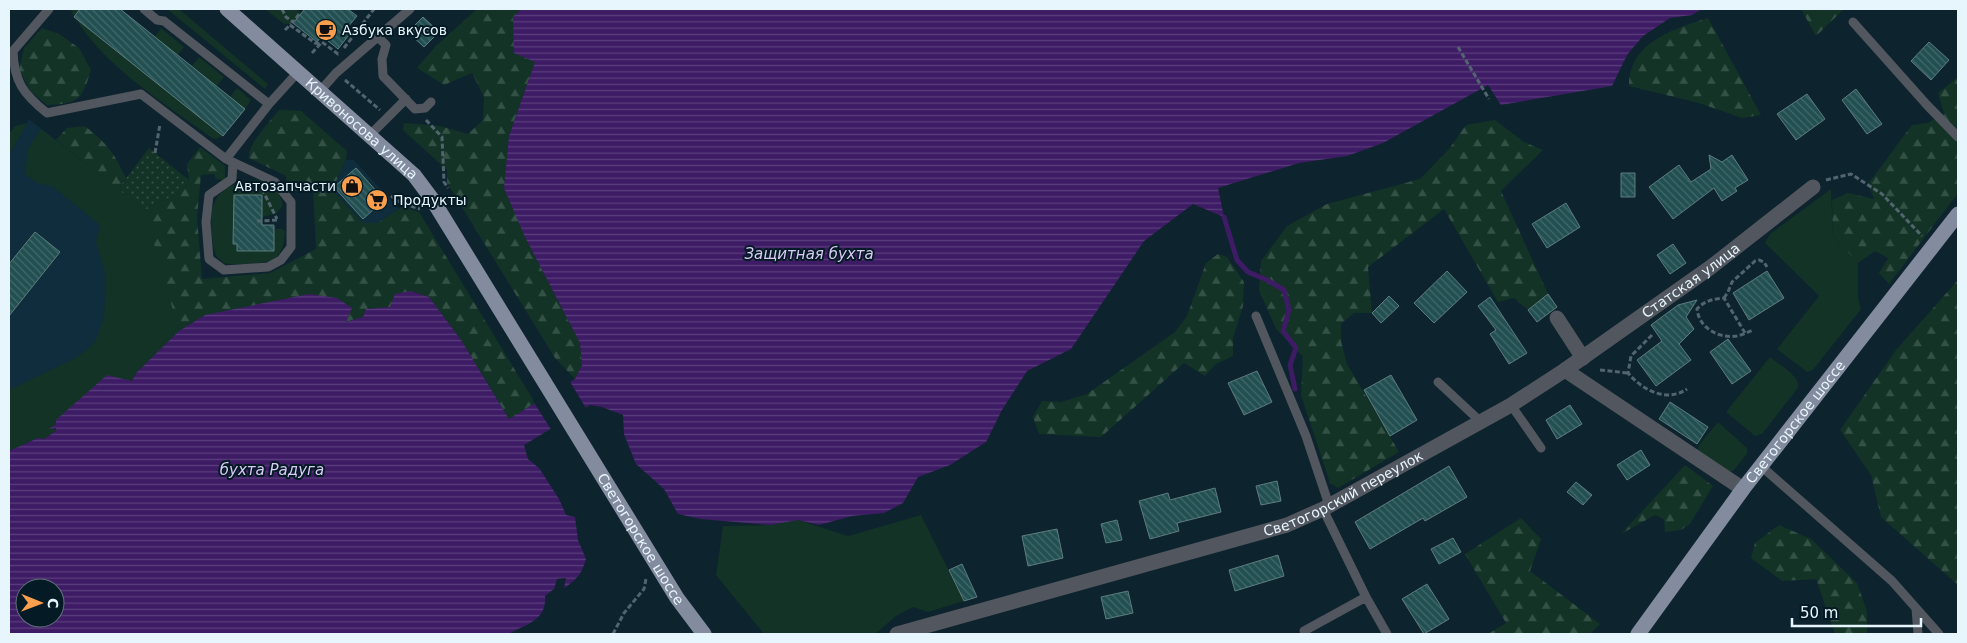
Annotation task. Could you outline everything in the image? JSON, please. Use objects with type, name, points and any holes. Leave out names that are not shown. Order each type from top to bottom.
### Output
[{"type":"main road","name":"Кривоносова улица","points":[[227,9],[414,174],[432,199],[581,441]]},
{"type":"main road","name":"Светогорское шоссе","points":[[1638,634],[1743,489],[1958,214]]},
{"type":"main road","name":"Светогорское шоссе","points":[[581,441],[677,598],[704,634]]},
{"type":"street","name":"Статская улица","points":[[1565,370],[1711,267],[1813,187]]},
{"type":"street","points":[[1557,318],[1583,358]]},
{"type":"street","points":[[1565,370],[1743,489]]},
{"type":"street","name":"Светогорский переулок","points":[[897,634],[1287,525],[1326,507],[1481,422],[1565,370]]},
{"type":"lane","points":[[49,9],[13,50],[14,69],[23,90],[31,100],[47,113],[141,94],[230,160],[275,182],[291,202],[291,247],[281,260],[268,266],[224,270],[209,260],[206,222],[209,195],[232,179],[230,160],[269,104],[299,71]]},
{"type":"lane","points":[[144,9],[157,20],[164,20],[269,104]]},
{"type":"lane","points":[[320,90],[377,36],[410,9]]},
{"type":"lane","points":[[1853,22],[1958,137]]},
{"type":"lane","points":[[377,36],[386,45],[382,59],[383,76],[415,109],[424,108],[431,102]]},
{"type":"lane","points":[[370,135],[406,100]]},
{"type":"lane","points":[[1256,316],[1306,436],[1326,507],[1366,597],[1387,634]]},
{"type":"lane","points":[[1438,382],[1481,422]]},
{"type":"lane","points":[[1511,405],[1541,448]]},
{"type":"lane","points":[[1761,466],[1892,581],[1939,634]]},
{"type":"lane","points":[[1304,631],[1366,597]]},
{"type":"lane","points":[[1916,609],[1918,634]]},
{"type":"path","points":[[282,9],[286,17],[314,43],[320,44],[322,42],[338,54],[374,9]]},
{"type":"path","points":[[285,30],[300,12]]},
{"type":"path","points":[[312,53],[320,44]]},
{"type":"path","points":[[1458,47],[1489,99]]},
{"type":"path","points":[[336,73],[388,117]]},
{"type":"path","points":[[415,109],[442,137],[444,182],[448,188]]},
{"type":"path","points":[[155,153],[157,134],[163,111]]},
{"type":"path","points":[[252,171],[278,220]]},
{"type":"path","points":[[1813,187],[1828,179],[1851,174],[1882,194],[1924,238]]},
{"type":"path","points":[[391,196],[401,203],[421,210]]},
{"type":"path","points":[[257,221],[268,221]]},
{"type":"path","points":[[1753,330],[1738,336],[1720,335],[1705,328],[1700,322],[1697,309],[1701,304],[1709,300],[1724,298],[1732,282],[1759,260],[1764,262],[1767,267]]},
{"type":"path","points":[[1736,271],[1739,276]]},
{"type":"path","points":[[1724,298],[1746,333]]},
{"type":"path","points":[[1628,373],[1631,356],[1652,335]]},
{"type":"path","points":[[1600,370],[1628,373],[1653,394],[1679,395],[1687,389]]},
{"type":"path","points":[[613,634],[624,613],[644,589],[646,579]]},
{"type":"shaded area","points":[[29,119],[144,209],[179,331],[9,451],[9,155]]},
{"type":"shaded area","points":[[346,160],[354,160],[399,209],[377,223],[363,223],[332,190]]},
{"type":"green space","points":[[70,9],[80,9],[75,16]]},
{"type":"green space","points":[[167,9],[179,9],[268,84],[265,89]]},
{"type":"green space","points":[[265,9],[295,9],[301,13],[293,23],[284,24]]},
{"type":"green space","points":[[477,9],[521,9],[513,18],[535,62],[509,136],[525,237],[580,343],[582,365],[575,379],[555,358],[447,183],[447,170],[403,130],[404,123],[440,126],[468,134],[483,120],[484,97],[472,73],[444,85],[417,68],[435,47]]},
{"type":"green space","points":[[1801,9],[1844,9],[1816,36]]},
{"type":"green space","points":[[1708,18],[1761,115],[1742,118],[1699,103],[1629,86],[1631,71],[1637,58],[1645,48],[1668,33]]},
{"type":"green space","points":[[76,19],[223,136],[216,139],[212,138],[134,81],[98,47]]},
{"type":"green space","points":[[42,28],[59,34],[79,48],[91,70],[85,88],[72,101],[47,105],[31,92],[19,70],[24,48]]},
{"type":"green space","points":[[161,28],[184,47],[178,55],[155,37]]},
{"type":"green space","points":[[199,57],[224,77],[217,86],[192,66]]},
{"type":"green space","points":[[1958,77],[1958,193],[1889,284],[1879,273],[1888,258],[1875,251],[1858,263],[1833,236],[1832,200],[1848,193],[1874,199],[1868,184],[1912,125],[1928,123],[1944,113],[1938,93]]},
{"type":"green space","points":[[237,88],[251,100],[245,109],[230,97]]},
{"type":"green space","points":[[279,110],[301,111],[347,151],[346,160],[332,190],[363,223],[377,223],[402,207],[419,212],[535,403],[509,419],[461,340],[429,297],[411,291],[391,307],[366,309],[363,317],[345,322],[352,308],[205,315],[179,331],[144,209],[182,192],[189,180],[187,164],[200,147],[225,166],[225,178],[223,180],[216,179],[214,174],[201,175],[197,217],[202,279],[270,273],[316,249],[313,190],[290,191],[287,188],[286,176],[249,158],[252,146],[265,126]]},
{"type":"green space","points":[[1495,120],[1524,142],[1543,150],[1501,191],[1548,294],[1528,310],[1514,298],[1498,302],[1444,209],[1368,267],[1372,313],[1354,313],[1341,324],[1341,341],[1347,364],[1399,452],[1338,488],[1330,483],[1301,395],[1303,356],[1276,329],[1259,290],[1261,261],[1287,226],[1327,204],[1420,179],[1449,149],[1466,125]]},
{"type":"green space","points":[[27,123],[9,155],[9,134],[15,126]]},
{"type":"green space","points":[[85,126],[109,149],[126,178],[118,189],[56,140],[67,128]]},
{"type":"green space","points":[[41,129],[144,209],[168,261],[179,331],[136,373],[132,381],[56,424],[51,429],[57,428],[56,431],[44,439],[38,438],[9,451],[9,390],[76,358],[94,344],[104,318],[106,277],[96,241],[100,225],[52,186],[39,184],[25,174],[28,149]]},
{"type":"green space","points":[[149,148],[189,180],[182,192],[144,209],[118,189]]},
{"type":"green space","points":[[261,180],[275,189],[283,205],[277,213],[262,217],[262,195],[234,195],[233,244],[237,244],[237,251],[274,251],[274,229],[282,229],[285,231],[281,250],[275,259],[260,263],[225,263],[217,257],[214,251],[211,221],[212,209],[221,193],[228,188],[248,181]]},
{"type":"green space","points":[[1831,189],[1833,236],[1858,263],[1858,298],[1861,309],[1813,370],[1807,372],[1777,349],[1819,296],[1765,243],[1770,234]]},
{"type":"green space","points":[[1218,254],[1227,257],[1244,282],[1243,306],[1233,338],[1233,356],[1216,364],[1205,376],[1184,363],[1101,437],[1039,434],[1033,417],[1042,401],[1061,402],[1087,394],[1175,332],[1187,316],[1206,263]]},
{"type":"green space","points":[[1958,280],[1958,585],[1881,517],[1871,475],[1840,430],[1896,350]]},
{"type":"green space","points":[[1770,357],[1793,375],[1798,388],[1762,434],[1755,436],[1726,412]]},
{"type":"green space","points":[[1718,422],[1747,448],[1747,454],[1733,471],[1729,472],[1698,450],[1699,445]]},
{"type":"green space","points":[[1685,465],[1713,486],[1690,524],[1681,530],[1665,532],[1664,519],[1655,515],[1621,534]]},
{"type":"green space","points":[[921,515],[964,601],[928,612],[913,607],[896,616],[875,634],[764,634],[716,575],[723,526],[771,525],[798,520],[848,536]]},
{"type":"green space","points":[[1521,518],[1541,539],[1530,571],[1600,624],[1590,634],[1488,634],[1506,623],[1465,554]]},
{"type":"green space","points":[[1779,525],[1811,539],[1857,583],[1867,611],[1867,634],[1835,634],[1816,579],[1782,581],[1751,558],[1755,543]]},
{"type":"water","name":"Защитная бухта","points":[[521,9],[1702,9],[1692,15],[1670,18],[1643,36],[1627,55],[1612,86],[1501,105],[1488,85],[1383,143],[1347,156],[1299,163],[1218,188],[1224,217],[1193,204],[1144,241],[1071,349],[1027,371],[1002,410],[986,442],[950,465],[918,477],[903,503],[884,513],[852,516],[819,525],[798,520],[771,525],[701,519],[678,514],[664,489],[636,464],[624,434],[623,415],[602,407],[590,405],[524,445],[528,459],[539,468],[559,499],[566,515],[575,517],[578,540],[586,559],[578,576],[569,585],[564,588],[566,578],[557,579],[554,589],[545,596],[543,611],[539,616],[529,624],[508,634],[9,634],[9,451],[38,438],[44,439],[56,431],[56,428],[49,429],[56,424],[56,420],[107,375],[132,381],[136,373],[179,331],[205,315],[309,294],[337,298],[352,308],[346,322],[363,317],[366,309],[390,307],[395,294],[411,291],[429,297],[461,340],[509,419],[575,379],[582,365],[580,343],[525,237],[504,188],[509,136],[535,62],[514,53],[513,18]]},
{"type":"pier","points":[[569,380],[587,410],[552,431],[533,401]]},
{"type":"building","points":[[80,9],[120,9],[245,109],[223,136],[74,17]]},
{"type":"building","name":"Азбука вкусов","points":[[305,9],[348,9],[357,16],[347,28],[352,31],[338,49],[322,36],[317,42],[293,23]]},
{"type":"building","points":[[423,17],[439,32],[424,47],[408,32]]},
{"type":"building","points":[[1929,42],[1949,60],[1931,80],[1911,61]]},
{"type":"building","points":[[1856,89],[1882,124],[1867,134],[1842,100]]},
{"type":"building","points":[[1807,94],[1825,119],[1796,140],[1777,114]]},
{"type":"building","points":[[1709,155],[1722,162],[1732,155],[1748,180],[1735,188],[1737,191],[1722,201],[1714,188],[1673,219],[1649,187],[1679,165],[1691,182],[1711,169]]},
{"type":"building","points":[[356,168],[384,200],[363,219],[334,187]]},
{"type":"building","points":[[1621,173],[1635,173],[1635,197],[1621,197]]},
{"type":"building","points":[[234,195],[262,195],[262,225],[274,225],[274,251],[237,251],[237,244],[233,244]]},
{"type":"building","points":[[1566,203],[1580,227],[1547,248],[1532,224]]},
{"type":"building","points":[[35,232],[60,252],[9,316],[9,264]]},
{"type":"building","points":[[1673,244],[1686,263],[1670,274],[1657,255]]},
{"type":"building","points":[[1447,271],[1467,292],[1434,323],[1414,303]]},
{"type":"building","points":[[1767,271],[1784,298],[1749,320],[1733,293]]},
{"type":"building","points":[[1548,294],[1557,307],[1537,322],[1528,310]]},
{"type":"building","points":[[1389,296],[1399,306],[1381,323],[1372,313]]},
{"type":"building","points":[[1490,297],[1527,353],[1509,364],[1490,334],[1496,330],[1478,306]]},
{"type":"building","points":[[1697,300],[1686,317],[1694,329],[1679,344],[1691,360],[1656,386],[1637,360],[1662,341],[1651,325],[1678,305]]},
{"type":"building","points":[[1728,339],[1751,371],[1732,384],[1710,352]]},
{"type":"building","points":[[1257,371],[1272,402],[1244,415],[1228,383]]},
{"type":"building","points":[[1391,375],[1417,420],[1390,436],[1364,390]]},
{"type":"building","points":[[1670,402],[1708,427],[1697,444],[1659,419]]},
{"type":"building","points":[[1570,405],[1582,424],[1557,439],[1546,420]]},
{"type":"building","points":[[1641,450],[1650,465],[1627,480],[1617,465]]},
{"type":"building","points":[[1449,466],[1467,497],[1425,521],[1423,518],[1370,549],[1355,522]]},
{"type":"building","points":[[1277,481],[1281,501],[1261,505],[1256,486]]},
{"type":"building","points":[[1576,482],[1592,495],[1583,505],[1567,492]]},
{"type":"building","points":[[1215,488],[1221,512],[1177,523],[1179,531],[1150,539],[1139,501],[1168,493],[1170,500]]},
{"type":"building","points":[[1117,520],[1122,540],[1106,543],[1101,524]]},
{"type":"building","points":[[1057,529],[1063,558],[1028,566],[1022,536]]},
{"type":"building","points":[[1453,538],[1461,552],[1439,564],[1431,549]]},
{"type":"building","points":[[1278,555],[1284,576],[1235,591],[1229,570]]},
{"type":"building","points":[[962,564],[977,597],[964,601],[949,570]]},
{"type":"building","points":[[1427,584],[1449,619],[1424,634],[1402,599]]},
{"type":"building","points":[[1128,591],[1133,613],[1106,619],[1101,597]]},
{"type":"waterway","points":[[1224,217],[1237,260],[1248,272],[1284,290],[1289,310],[1283,331],[1296,348],[1290,365],[1295,389]]},
{"type":"place","name":"Азбука вкусов","points":[[326,30]]},
{"type":"place","name":"Автозапчасти","points":[[352,186]]},
{"type":"place","name":"Продукты","points":[[377,200]]},
{"type":"water label","name":"бухта Радуга","points":[[272,470]]}]
